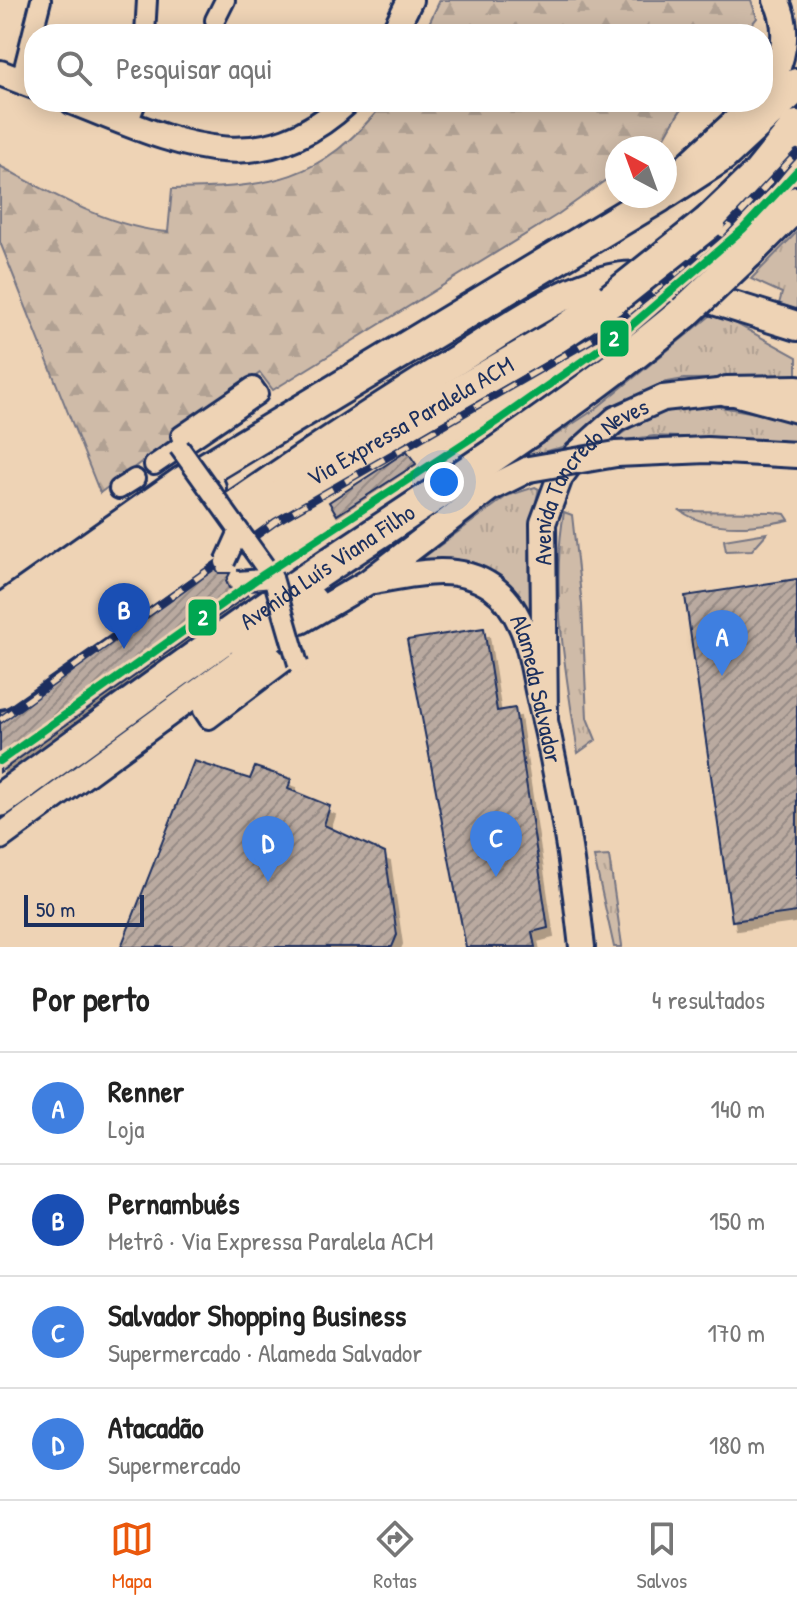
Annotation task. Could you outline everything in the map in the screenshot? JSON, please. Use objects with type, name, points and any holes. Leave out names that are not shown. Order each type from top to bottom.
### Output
[{"type":"highway","points":[[677,183],[722,155],[756,112]]},
{"type":"highway","name":"Via Expressa Paralela ACM","points":[[0,692],[270,503],[554,338],[611,300],[709,222],[759,174],[797,127]]},
{"type":"highway","name":"Avenida Luís Viana Filho","points":[[0,800],[317,573],[479,466],[623,364],[685,312],[797,203]]},
{"type":"highway","points":[[0,612],[131,494],[304,409],[636,208]]},
{"type":"highway","points":[[0,643],[167,522],[304,409]]},
{"type":"highway","points":[[248,653],[373,558],[479,466]]},
{"type":"main road","points":[[398,24],[410,0]]},
{"type":"main road","points":[[773,86],[784,50],[783,5]]},
{"type":"main road","points":[[773,91],[797,61]]},
{"type":"main road","points":[[132,113],[215,152],[256,149],[295,138],[336,112]]},
{"type":"main road","points":[[677,177],[750,112]]},
{"type":"main road","points":[[0,670],[325,442],[500,333],[594,283],[629,276],[797,326]]},
{"type":"main road","points":[[743,308],[797,337]]},
{"type":"main road","points":[[727,391],[797,390]]},
{"type":"main road","name":"Avenida Tancredo Neves","points":[[545,720],[541,547],[543,523],[560,477],[593,437],[640,405],[663,398],[727,391],[797,410]]},
{"type":"main road","points":[[0,837],[248,653],[368,582],[510,477],[562,461],[616,454],[707,450],[797,455]]},
{"type":"main road","name":"Alameda Salvador","points":[[368,582],[444,571],[462,573],[491,586],[503,596],[523,628],[570,845],[584,940]]},
{"type":"street","points":[[34,24],[41,0]]},
{"type":"street","points":[[146,24],[147,0]]},
{"type":"street","points":[[215,20],[225,0]]},
{"type":"street","points":[[18,79],[24,58]]},
{"type":"street","points":[[154,465],[258,394],[253,387],[181,436],[184,440],[247,398]]},
{"type":"street","points":[[179,447],[273,578],[298,664],[275,682]]},
{"type":"street","points":[[225,562],[239,531]]},
{"type":"street","points":[[238,581],[273,578]]},
{"type":"street","points":[[256,696],[234,704],[278,663],[273,657],[203,710],[209,719],[295,654]]},
{"type":"green space","points":[[440,0],[751,0],[757,18],[752,24],[429,24]]},
{"type":"green space","points":[[376,112],[680,112],[664,136],[605,136],[605,181],[557,215],[273,390],[260,373],[100,493],[0,242],[0,166],[60,198],[103,216],[124,224],[168,232],[172,189],[265,182],[315,165],[338,149]]},
{"type":"green space","points":[[797,232],[797,310],[779,304],[782,293],[751,279]]},
{"type":"green space","points":[[715,312],[797,357],[797,378],[684,379],[662,383],[599,415],[567,446],[522,457],[594,410]]},
{"type":"green space","points":[[709,405],[797,420],[797,442],[654,436],[611,442],[657,415]]},
{"type":"green space","points":[[535,487],[539,489],[530,540],[529,574],[532,626],[508,593],[488,573],[461,562],[420,560],[507,496]]},
{"type":"green space","points":[[681,511],[772,512],[785,514],[789,520],[748,526],[719,525],[693,518]]},
{"type":"green space","points":[[564,512],[572,515],[582,605],[587,718],[596,740],[578,753],[559,602]]},
{"type":"green space","points":[[767,533],[752,550],[726,551],[724,540]]},
{"type":"green space","points":[[609,856],[622,947],[614,947],[594,857]]},
{"type":"building","points":[[407,451],[416,464],[337,515],[329,502]]},
{"type":"building","points":[[214,566],[219,573],[230,573],[226,581],[229,588],[248,595],[0,772],[0,711],[11,708]]},
{"type":"building","points":[[797,579],[797,912],[732,921],[685,596]]},
{"type":"building","points":[[484,628],[497,711],[515,708],[548,928],[532,932],[535,947],[466,947],[407,640]]},
{"type":"building","points":[[194,761],[250,779],[255,767],[291,779],[288,789],[330,806],[324,825],[385,853],[397,935],[392,947],[121,947]]},
{"type":"railway","points":[[0,720],[275,522],[603,333],[714,242],[797,153]]},
{"type":"transit line","name":"2","points":[[0,761],[264,574],[499,420],[625,331],[743,229],[797,171]]},
{"type":"place","name":"Pernambués","points":[[124,649]]},
{"type":"place","name":"Renner","points":[[722,676]]},
{"type":"place","name":"Salvador Shopping Business","points":[[496,877]]},
{"type":"place","name":"Atacadão","points":[[268,882]]}]
